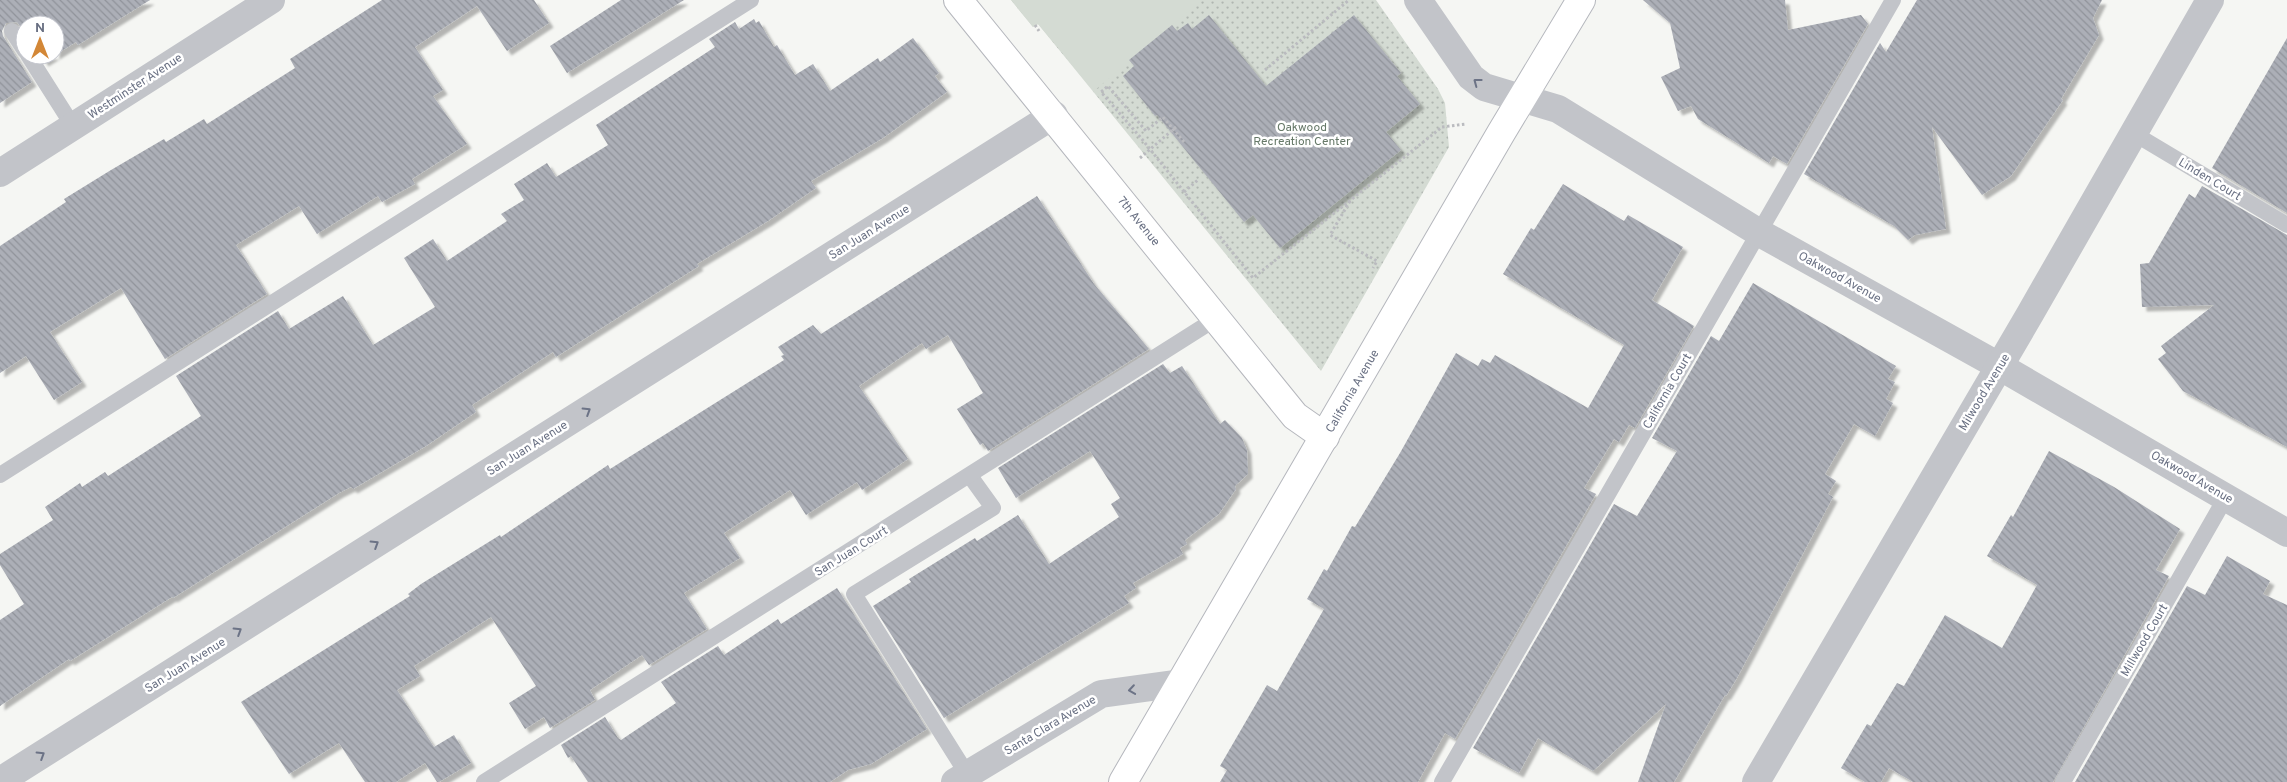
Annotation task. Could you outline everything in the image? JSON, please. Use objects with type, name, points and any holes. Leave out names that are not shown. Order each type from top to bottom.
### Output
[{"type":"street","name":"Westminster Avenue","points":[[0,173],[271,0]]},
{"type":"street","name":"7th Avenue","points":[[958,0],[1054,115],[1295,416],[1325,437]]},
{"type":"street","name":"Oakwood Avenue","points":[[1418,0],[1471,77],[1484,87],[1523,97],[1558,109],[1758,232],[1999,366],[2287,533]]},
{"type":"street","name":"California Avenue","points":[[1123,782],[1581,0]]},
{"type":"street","name":"Milwood Avenue","points":[[1756,782],[2210,0]]},
{"type":"street","name":"San Juan Avenue","points":[[0,781],[1054,115]]},
{"type":"street","name":"Santa Clara Avenue","points":[[961,778],[1100,694],[1181,683]]},
{"type":"lane","points":[[0,476],[751,0]]},
{"type":"lane","name":"California Court","points":[[1442,782],[1892,0]]},
{"type":"lane","points":[[12,31],[15,36]]},
{"type":"lane","points":[[34,65],[73,126]]},
{"type":"lane","name":"Linden Court","points":[[2133,133],[2287,225]]},
{"type":"lane","name":"San Juan Court","points":[[484,782],[1217,318]]},
{"type":"lane","points":[[961,778],[854,594],[993,508],[970,476]]},
{"type":"lane","name":"Millwood Court","points":[[2063,782],[2226,497]]},
{"type":"path","points":[[1265,70],[1349,0]]},
{"type":"path","points":[[1036,25],[1039,31]]},
{"type":"path","points":[[1184,142],[1175,128],[1163,117],[1146,131],[1108,86],[1100,92],[1150,150],[1253,278],[1442,127],[1466,124]]},
{"type":"path","points":[[1140,158],[1175,128]]},
{"type":"path","points":[[1184,192],[1199,179]]},
{"type":"path","points":[[1351,199],[1330,235],[1377,261],[1373,268]]},
{"type":"green space","name":"Oakwood Recreation Center","points":[[1011,0],[1376,0],[1438,89],[1445,103],[1449,147],[1321,371],[1038,24],[1033,27]]},
{"type":"green space","points":[[1011,0],[1202,0],[1094,91],[1038,24],[1033,27]]},
{"type":"building","points":[[0,0],[150,0],[78,45],[76,42],[65,49],[65,15],[15,15],[15,22],[6,23],[2,31],[3,36],[15,55],[15,65],[21,65],[32,82],[0,103]]},
{"type":"building","points":[[382,0],[534,0],[549,23],[507,51],[477,6],[415,47],[443,90],[433,96],[467,144],[412,179],[415,184],[382,202],[378,196],[317,234],[299,206],[236,245],[267,294],[165,359],[121,288],[50,332],[82,382],[54,400],[26,356],[0,373],[0,246],[66,202],[64,199],[111,170],[164,139],[166,142],[204,119],[207,124],[295,68],[290,59]]},
{"type":"building","points":[[621,0],[684,0],[567,73],[550,46]]},
{"type":"building","points":[[1643,0],[1785,0],[1788,30],[1861,15],[1868,24],[1787,164],[1773,156],[1769,163],[1698,119],[1691,106],[1678,111],[1661,77],[1680,68],[1670,23]]},
{"type":"building","points":[[1917,0],[2102,0],[2093,18],[2099,35],[2061,99],[2063,100],[2011,176],[1982,195],[1932,127],[1946,229],[1915,235],[1908,240],[1894,226],[1804,174],[1880,43],[1886,52]]},
{"type":"building","points":[[1209,15],[1266,86],[1354,15],[1401,73],[1397,76],[1420,104],[1386,132],[1401,150],[1280,248],[1253,215],[1244,222],[1123,76],[1134,66],[1129,60],[1172,25],[1177,31],[1188,23],[1192,29]]},
{"type":"building","points":[[754,19],[756,23],[759,21],[774,47],[777,45],[795,75],[813,64],[830,91],[878,58],[880,62],[913,38],[939,73],[935,76],[947,92],[883,138],[811,181],[816,188],[768,221],[697,264],[699,266],[556,357],[553,352],[472,405],[476,412],[426,446],[353,489],[351,487],[339,493],[173,598],[70,661],[69,659],[0,706],[0,620],[24,604],[0,565],[0,554],[53,520],[45,507],[80,483],[82,487],[105,472],[108,476],[201,416],[176,376],[278,311],[289,329],[343,296],[373,345],[435,307],[404,258],[433,239],[447,261],[507,221],[501,214],[524,200],[514,184],[547,163],[556,177],[608,145],[596,125],[715,47],[709,39],[735,22],[739,29]]},
{"type":"building","points":[[2287,38],[2287,213],[2212,168]]},
{"type":"building","points":[[1563,184],[1624,221],[1628,215],[1683,247],[1652,300],[1694,326],[1635,428],[1629,425],[1619,442],[1614,439],[1584,488],[1596,494],[1455,739],[1445,733],[1418,782],[1220,782],[1227,770],[1220,766],[1267,685],[1277,691],[1324,609],[1307,599],[1324,569],[1327,571],[1352,526],[1355,527],[1400,453],[1456,353],[1478,366],[1482,359],[1490,363],[1495,355],[1588,408],[1624,345],[1503,274],[1531,228],[1534,230]]},
{"type":"building","points":[[2202,186],[2287,235],[2287,447],[2183,391],[2158,359],[2166,353],[2161,346],[2214,305],[2142,307],[2140,264],[2149,263],[2189,194],[2195,198]]},
{"type":"building","points":[[1037,196],[1094,284],[1149,349],[988,451],[983,443],[980,445],[957,409],[983,393],[948,335],[926,349],[922,343],[859,386],[908,459],[862,490],[857,482],[806,515],[790,490],[724,533],[740,558],[684,593],[707,629],[649,665],[642,655],[590,690],[595,700],[550,728],[544,717],[525,729],[509,703],[536,686],[491,617],[414,666],[420,676],[397,690],[434,747],[454,735],[471,763],[439,782],[437,782],[425,763],[396,782],[365,782],[339,743],[289,774],[241,702],[410,596],[408,594],[421,584],[500,535],[501,537],[608,465],[610,469],[784,360],[781,356],[784,355],[778,347],[813,325],[821,334]]},
{"type":"building","points":[[1753,283],[1896,366],[1888,379],[1895,382],[1886,399],[1893,403],[1875,436],[1854,424],[1825,474],[1836,481],[1828,494],[1833,497],[1737,678],[1674,782],[1638,782],[1666,704],[1593,771],[1538,738],[1519,773],[1473,748],[1614,504],[1637,516],[1677,451],[1652,438],[1711,336],[1719,341]]},
{"type":"building","points":[[1163,364],[1170,373],[1182,366],[1220,424],[1225,420],[1242,438],[1247,450],[1248,474],[1235,486],[1236,489],[1219,514],[1185,540],[1187,544],[1180,548],[1183,554],[1133,583],[1136,588],[1124,596],[1129,603],[944,718],[873,606],[911,582],[909,579],[975,538],[977,541],[1018,515],[1049,564],[1119,517],[1111,504],[1120,498],[1090,451],[1016,498],[998,468]]},
{"type":"building","points":[[2049,451],[2114,487],[2180,529],[2156,570],[2169,576],[2053,782],[1913,782],[1889,768],[1881,782],[1865,782],[1841,768],[1867,724],[1871,726],[1897,683],[1904,686],[1945,615],[2002,648],[2037,585],[1987,556],[2011,515],[2013,517]]},
{"type":"building","points":[[2227,556],[2270,581],[2263,594],[2287,605],[2287,782],[2075,782],[2187,586],[2205,595]]},
{"type":"building","points":[[837,588],[927,729],[871,764],[848,770],[830,782],[588,782],[571,756],[568,758],[561,745],[605,717],[621,740],[676,703],[661,682],[718,646],[724,655],[778,619],[781,624]]}]
